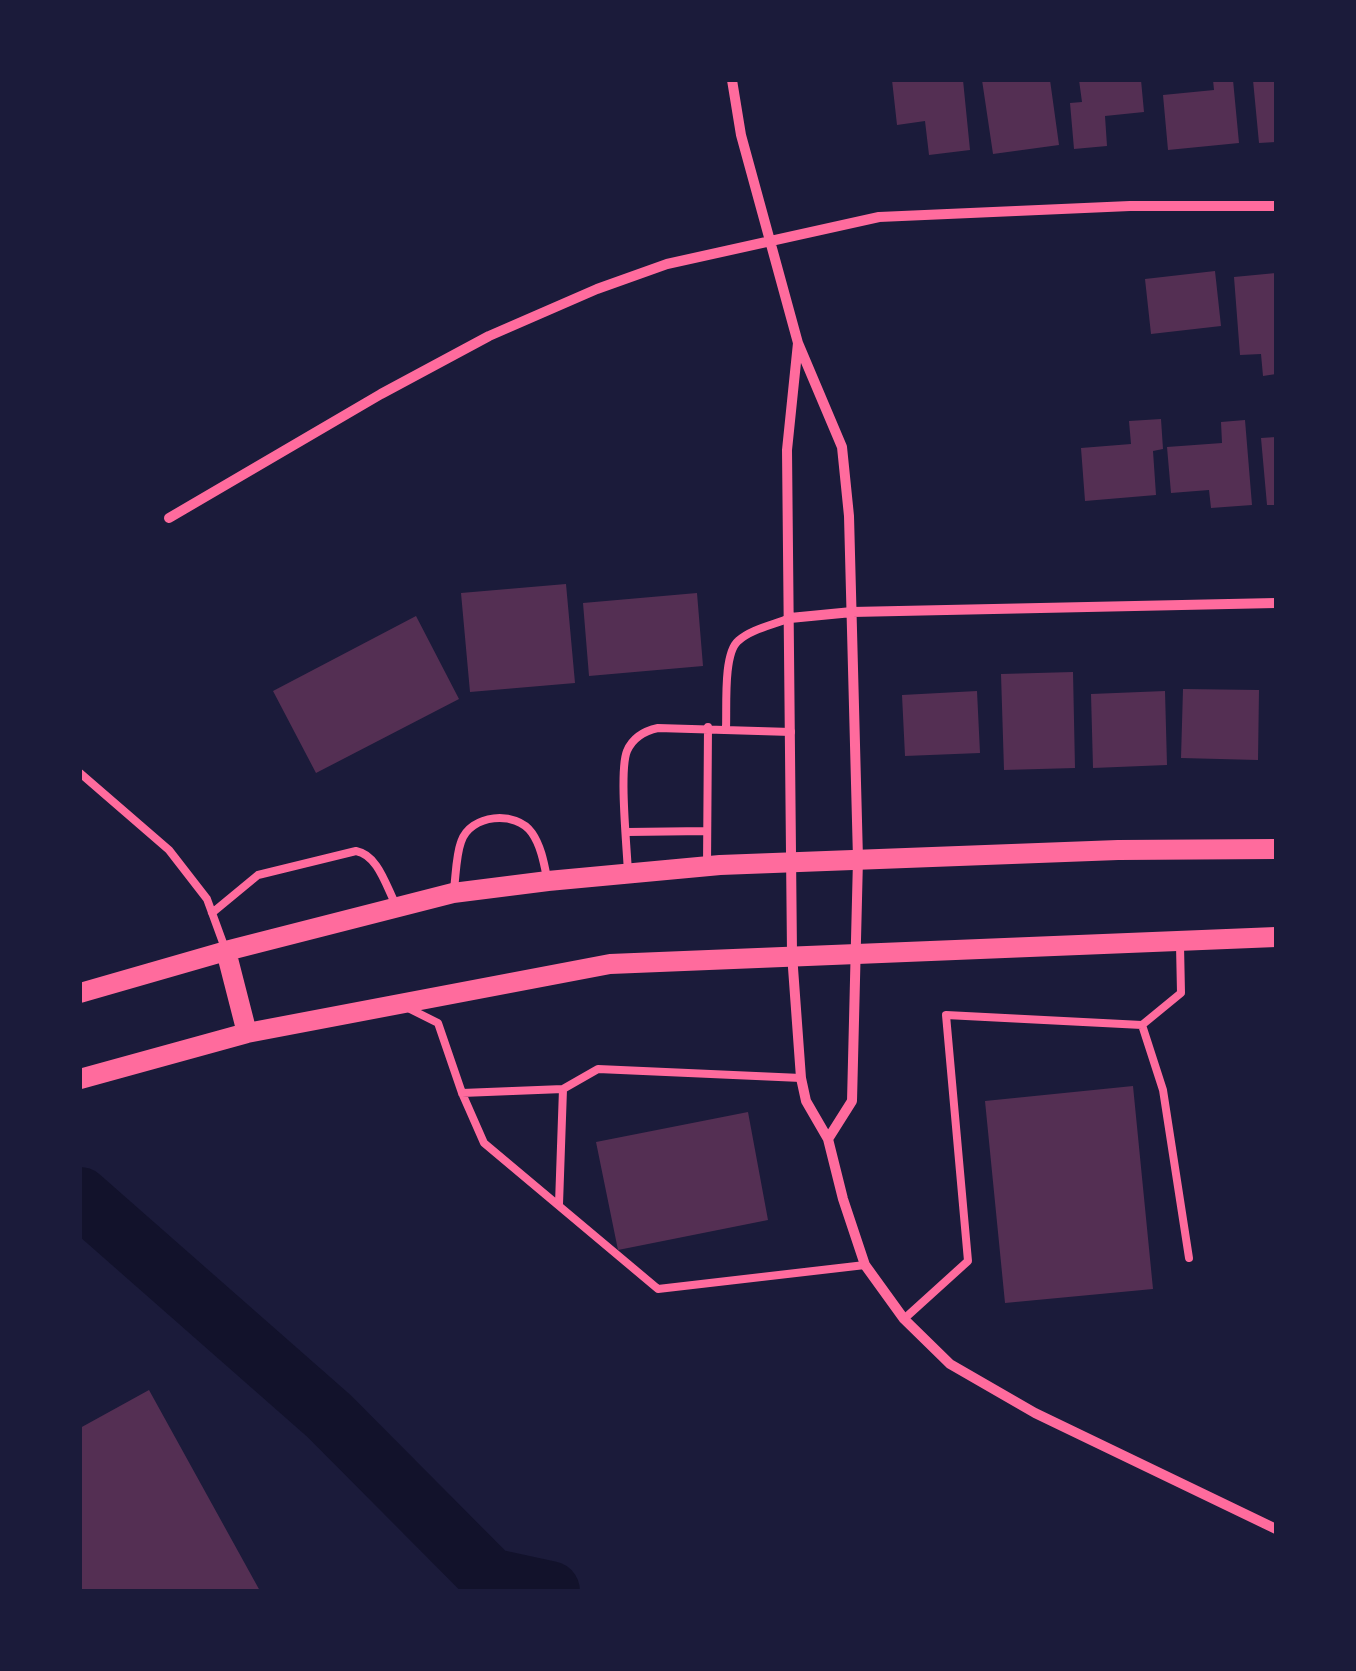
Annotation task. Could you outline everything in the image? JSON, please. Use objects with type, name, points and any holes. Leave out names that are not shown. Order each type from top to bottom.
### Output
[{"type":"main road","points":[[80,992],[226,950],[453,893],[548,881],[707,866],[858,859],[1276,849]]},
{"type":"main road","points":[[87,1077],[247,1033],[610,964],[1276,937]]},
{"type":"main road","points":[[226,950],[247,1033]]},
{"type":"street","points":[[732,80],[741,136],[798,343],[842,447],[849,516],[857,952],[852,1100],[828,1139]]},
{"type":"street","points":[[169,518],[489,336],[597,289],[667,264],[879,217],[1130,206],[1276,206]]},
{"type":"street","points":[[798,343],[787,450],[792,954],[801,1078],[806,1100],[828,1139],[865,1265],[904,1319],[950,1364],[1035,1413],[1276,1529]]},
{"type":"street","points":[[790,618],[852,612],[1276,603]]},
{"type":"lane","points":[[726,728],[729,658],[734,644],[747,634],[790,618]]},
{"type":"lane","points":[[628,873],[624,761],[634,739],[658,728],[790,732]]},
{"type":"lane","points":[[707,866],[708,728]]},
{"type":"lane","points":[[80,773],[169,850],[207,900],[226,950]]},
{"type":"lane","points":[[453,893],[466,832],[485,821],[508,817],[532,832],[548,881]]},
{"type":"lane","points":[[627,832],[707,831]]},
{"type":"lane","points":[[212,913],[258,876],[356,851],[366,853],[374,862],[397,908]]},
{"type":"lane","points":[[904,1319],[968,1261],[946,1016],[1142,1025],[1182,993],[1180,940]]},
{"type":"lane","points":[[402,1004],[438,1023],[484,1143],[658,1290],[865,1265]]},
{"type":"lane","points":[[1142,1025],[1163,1090],[1189,1258]]},
{"type":"lane","points":[[462,1093],[563,1089],[598,1069],[801,1078]]},
{"type":"lane","points":[[559,1204],[563,1089]]},
{"type":"building","points":[[892,80],[963,80],[970,150],[929,155],[925,121],[897,125]]},
{"type":"building","points":[[982,80],[1050,80],[1059,145],[993,154]]},
{"type":"building","points":[[1079,80],[1141,80],[1144,112],[1105,116],[1107,146],[1074,149],[1070,103],[1082,102]]},
{"type":"building","points":[[1213,80],[1233,80],[1239,143],[1168,150],[1163,95],[1214,90]]},
{"type":"building","points":[[1253,80],[1276,80],[1276,142],[1259,143]]},
{"type":"building","points":[[1215,271],[1221,326],[1151,334],[1145,279]]},
{"type":"building","points":[[1276,273],[1276,374],[1263,376],[1261,354],[1240,355],[1234,277]]},
{"type":"building","points":[[1161,419],[1163,449],[1153,451],[1156,495],[1085,501],[1081,448],[1131,444],[1129,421]]},
{"type":"building","points":[[1245,420],[1252,505],[1211,508],[1209,490],[1171,493],[1167,447],[1222,443],[1221,422]]},
{"type":"building","points":[[1276,437],[1276,505],[1267,505],[1261,438]]},
{"type":"building","points":[[566,584],[575,683],[470,692],[461,593]]},
{"type":"building","points":[[697,593],[703,666],[589,676],[583,603]]},
{"type":"building","points":[[416,616],[459,699],[316,773],[273,691]]},
{"type":"building","points":[[1073,672],[1075,768],[1004,770],[1001,674]]},
{"type":"building","points":[[1183,689],[1259,690],[1258,760],[1181,758]]},
{"type":"building","points":[[977,691],[980,753],[905,756],[902,695]]},
{"type":"building","points":[[1165,691],[1167,765],[1093,768],[1091,694]]},
{"type":"building","points":[[1133,1086],[1153,1289],[1005,1303],[985,1101]]},
{"type":"building","points":[[748,1112],[768,1220],[618,1250],[596,1142]]},
{"type":"building","points":[[149,1390],[260,1591],[80,1591],[80,1428]]},
{"type":"waterway","points":[[80,1197],[329,1416],[490,1578],[550,1591]]}]
